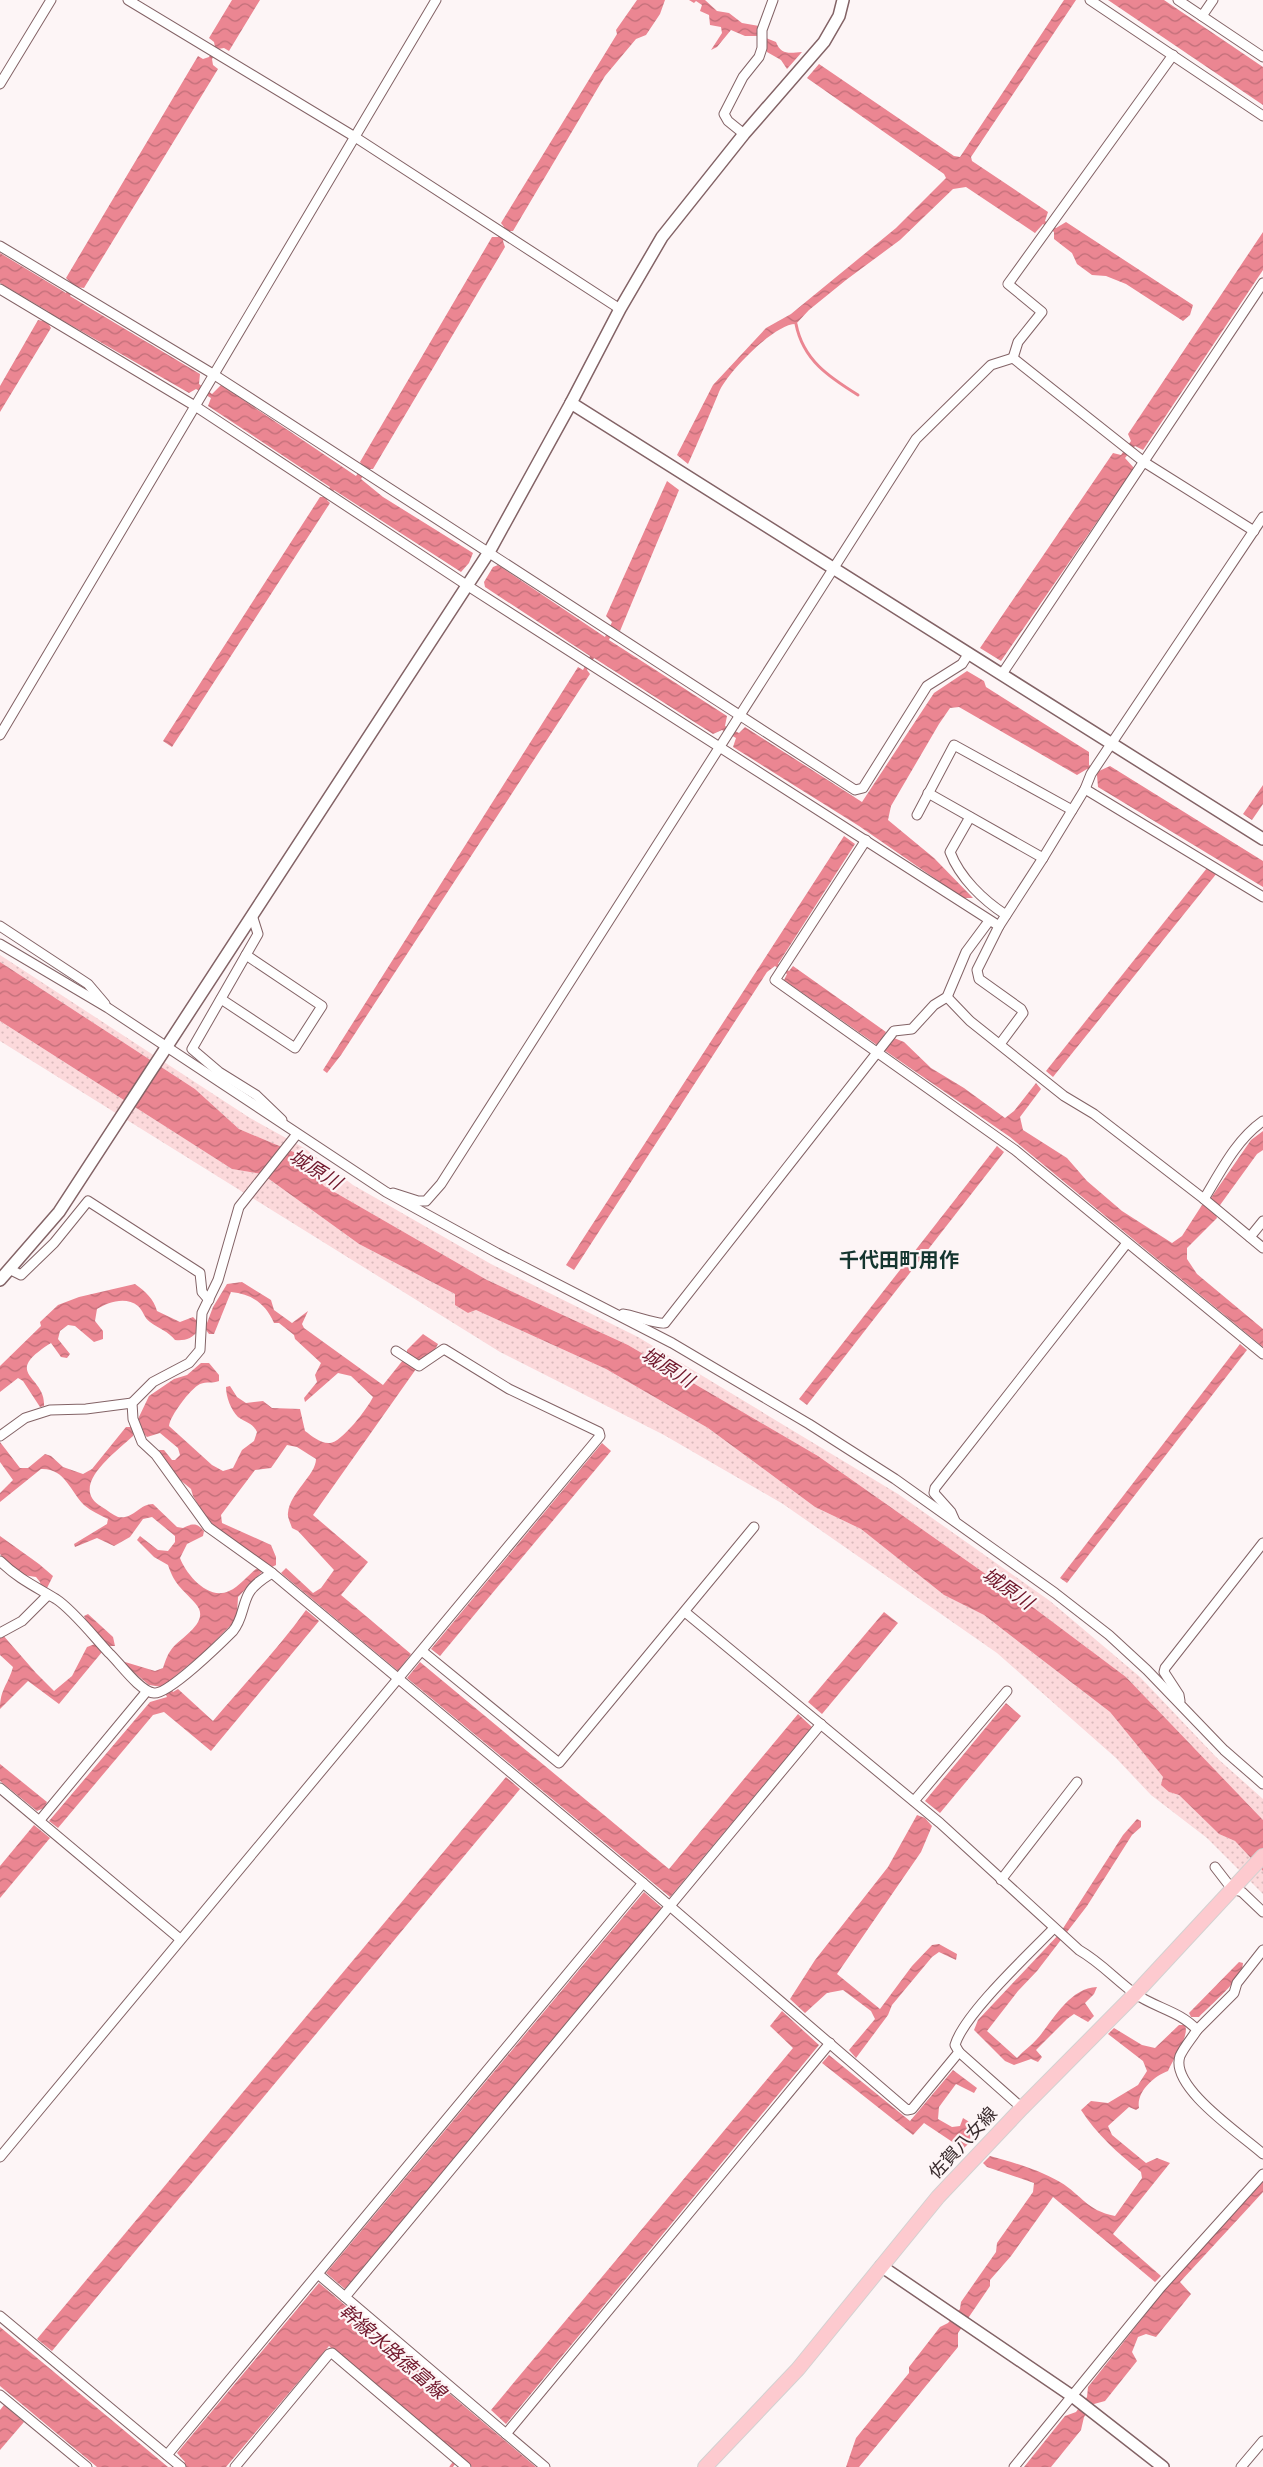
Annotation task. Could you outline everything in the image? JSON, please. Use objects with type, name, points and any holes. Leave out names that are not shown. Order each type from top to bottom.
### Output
[{"type":"main road","name":"佐賀八女線","points":[[705,2467],[798,2369],[938,2197],[1022,2108],[1135,1994],[1263,1856]]},
{"type":"street","points":[[0,84],[51,0]]},
{"type":"street","points":[[128,0],[355,137],[620,309]]},
{"type":"street","points":[[0,735],[436,0]]},
{"type":"street","points":[[744,134],[728,121],[724,114],[743,77],[759,57],[762,48],[761,36],[774,0]]},
{"type":"street","points":[[0,1280],[59,1212],[468,586],[572,403],[620,309],[662,237],[744,134],[824,42],[839,16],[843,0]]},
{"type":"street","points":[[1090,0],[1263,116]]},
{"type":"street","points":[[1178,0],[1263,57]]},
{"type":"street","points":[[1202,16],[1213,0]]},
{"type":"street","points":[[1014,358],[1018,342],[1042,312],[1008,284],[1173,56]]},
{"type":"street","points":[[0,246],[214,374],[855,790],[863,788],[927,686],[962,664],[969,653]]},
{"type":"street","points":[[1002,674],[1263,283]]},
{"type":"street","points":[[0,288],[197,402],[328,494],[468,586],[721,746],[999,926]]},
{"type":"street","points":[[1014,358],[1144,462],[1254,531]]},
{"type":"street","points":[[386,1192],[403,1195],[418,1201],[426,1201],[441,1184],[916,439],[991,365],[1014,358]]},
{"type":"street","points":[[572,403],[1263,839]]},
{"type":"street","points":[[1000,1044],[1023,1013],[1021,1009],[979,979],[976,974],[999,926],[1043,858],[1111,743],[1263,517]]},
{"type":"street","points":[[917,815],[954,745],[1072,810]]},
{"type":"street","points":[[1085,789],[1263,897]]},
{"type":"street","points":[[928,793],[1043,858]]},
{"type":"street","points":[[970,817],[950,852],[952,858],[984,900],[1006,915]]},
{"type":"street","points":[[866,840],[775,980],[1015,1150],[1263,1354]]},
{"type":"street","points":[[252,914],[258,934],[192,1049],[219,1072],[256,1095],[278,1115],[284,1124]]},
{"type":"street","points":[[614,1312],[643,1317],[660,1324],[665,1323],[894,1030],[912,1029],[934,1005],[947,997],[966,952],[989,921]]},
{"type":"street","points":[[0,926],[88,984],[108,1008]]},
{"type":"street","points":[[0,944],[108,1008],[297,1134],[318,1146],[350,1170],[386,1192],[497,1253],[672,1343],[809,1424],[895,1479],[1055,1593],[1110,1635],[1148,1670],[1224,1750],[1263,1784]]},
{"type":"street","points":[[220,999],[295,1048],[322,1006],[246,955]]},
{"type":"street","points":[[947,997],[970,1021],[1064,1096],[1094,1114],[1219,1211],[1263,1248]]},
{"type":"street","points":[[1205,1200],[1235,1149],[1251,1129],[1263,1121]]},
{"type":"street","points":[[0,1436],[25,1418],[50,1410],[86,1409],[132,1403],[153,1382],[189,1363],[200,1350],[202,1313],[218,1280],[239,1207],[297,1134]]},
{"type":"street","points":[[10,1270],[20,1275],[54,1243],[88,1201],[200,1273],[202,1292],[209,1300]]},
{"type":"street","points":[[1250,1237],[1263,1221]]},
{"type":"street","points":[[956,1523],[951,1512],[934,1493],[935,1488],[1127,1243]]},
{"type":"street","points":[[0,2157],[600,1436],[599,1432],[509,1389],[444,1349],[419,1366],[396,1351]]},
{"type":"street","points":[[132,1403],[133,1419],[142,1442],[156,1455],[186,1493],[204,1522],[272,1573],[658,1895],[907,2110],[912,2109],[959,2052]]},
{"type":"street","points":[[422,1651],[558,1763],[686,1612],[754,1528]]},
{"type":"street","points":[[1180,1704],[1179,1695],[1164,1672],[1165,1668],[1263,1543]]},
{"type":"street","points":[[0,1561],[26,1584],[69,1611],[121,1667],[147,1691],[154,1693],[163,1692],[202,1660],[234,1629],[242,1618],[249,1592],[263,1578],[272,1573]]},
{"type":"street","points":[[0,1633],[22,1621],[47,1596]]},
{"type":"street","points":[[686,1612],[914,1801],[1059,1932],[1135,1994],[1185,2018],[1197,2030]]},
{"type":"street","points":[[47,1826],[147,1691]]},
{"type":"street","points":[[914,1801],[1007,1692]]},
{"type":"street","points":[[345,2297],[821,1724]]},
{"type":"street","points":[[1001,1880],[1077,1782]]},
{"type":"street","points":[[0,1788],[180,1939]]},
{"type":"street","points":[[1215,1868],[1263,1912]]},
{"type":"street","points":[[167,2455],[643,1883]]},
{"type":"street","points":[[1022,2108],[959,2052],[955,2045],[958,2035],[976,2011],[1059,1932]]},
{"type":"street","points":[[1263,1950],[1237,1983],[1234,1993],[1197,2030],[1180,2056],[1179,2072],[1194,2096],[1263,2154]]},
{"type":"street","points":[[506,2434],[830,2043]]},
{"type":"street","points":[[1014,2467],[1075,2398],[1161,2287],[1263,2174]]},
{"type":"street","points":[[881,2266],[1075,2398],[1163,2467]]},
{"type":"street","points":[[318,2274],[545,2467]]},
{"type":"street","points":[[0,2316],[180,2466]]},
{"type":"street","points":[[235,2467],[329,2354],[332,2353],[466,2467]]},
{"type":"street","points":[[0,2394],[87,2467]]},
{"type":"street","points":[[1241,2467],[1263,2440]]},
{"type":"shaded area","points":[[0,955],[250,1118],[304,1148],[353,1185],[491,1264],[638,1337],[898,1494],[1050,1601],[1140,1677],[1217,1758],[1263,1799],[1263,1820],[1126,1677],[1034,1608],[818,1456],[628,1345],[487,1280],[324,1186],[296,1153],[239,1129],[195,1089],[0,962]]},
{"type":"shaded area","points":[[0,1021],[232,1169],[262,1174],[359,1244],[455,1294],[468,1313],[476,1310],[606,1369],[708,1428],[815,1507],[861,1529],[944,1595],[984,1615],[1110,1712],[1163,1777],[1169,1792],[1179,1795],[1219,1834],[1235,1841],[1263,1871],[1263,1894],[1207,1838],[1151,1795],[1116,1758],[997,1653],[783,1504],[664,1435],[500,1352],[0,1041]]},
{"type":"water","points":[[232,0],[260,0],[229,51],[224,48],[218,49],[212,59],[213,65],[218,69],[84,288],[76,287],[70,296],[200,374],[199,384],[212,394],[221,385],[356,476],[363,466],[360,462],[492,237],[498,237],[504,227],[501,223],[617,34],[616,30],[637,0],[665,0],[660,14],[646,35],[636,39],[605,76],[513,231],[508,231],[503,241],[505,247],[373,469],[367,469],[361,479],[383,497],[473,553],[469,563],[461,572],[334,490],[327,500],[330,503],[172,747],[163,741],[320,497],[323,497],[330,487],[208,406],[211,398],[196,389],[189,393],[53,315],[48,323],[51,328],[0,412],[0,386],[38,320],[43,321],[49,312],[0,283],[0,253],[66,293],[71,283],[66,278],[198,56],[203,59],[209,57],[215,47],[214,42],[209,38]]},
{"type":"water","points":[[689,0],[705,0],[717,11],[729,13],[742,23],[759,26],[766,38],[776,42],[783,51],[789,53],[802,52],[787,69],[781,60],[767,52],[763,40],[757,36],[745,36],[731,30],[717,47],[711,50],[722,33],[721,27],[710,25],[709,15],[700,11],[702,5],[696,1],[694,3]]},
{"type":"water","points":[[1064,0],[1076,0],[971,157],[972,161],[1048,212],[1045,221],[1056,228],[1066,222],[1193,305],[1190,315],[1183,321],[1126,284],[1106,276],[1092,275],[1077,264],[1072,253],[1054,239],[1054,232],[1043,224],[1035,233],[966,187],[953,189],[900,240],[846,280],[809,310],[796,324],[776,332],[753,350],[731,373],[719,392],[688,464],[677,455],[713,385],[766,328],[791,314],[896,228],[946,178],[944,174],[807,78],[819,64],[954,156],[960,157]]},
{"type":"water","points":[[1108,0],[1164,0],[1263,67],[1263,105]]},
{"type":"water","points":[[1263,232],[1263,270],[1143,450],[1135,446],[1125,458],[1134,468],[1001,661],[980,648],[1113,453],[1121,455],[1131,441],[1128,434]]},
{"type":"water","points":[[667,481],[679,490],[620,631],[614,628],[609,640],[727,716],[725,726],[739,733],[745,727],[862,802],[934,693],[967,671],[984,681],[986,687],[1089,752],[1089,765],[1099,771],[1110,766],[1263,861],[1263,887],[1098,787],[1097,775],[1087,769],[1077,775],[959,707],[950,708],[939,724],[891,806],[888,820],[934,858],[973,898],[963,898],[859,826],[733,747],[736,738],[722,730],[713,734],[594,658],[587,670],[590,674],[341,1055],[327,1073],[323,1070],[578,667],[583,670],[590,656],[485,587],[484,582],[493,567],[498,565],[605,637],[612,622],[606,616]]},
{"type":"water","points":[[1263,785],[1263,804],[1252,820],[1243,814]]},
{"type":"water","points":[[844,836],[855,844],[778,964],[789,971],[793,966],[886,1032],[883,1037],[891,1043],[894,1038],[904,1042],[931,1068],[964,1088],[1005,1118],[1014,1111],[1036,1083],[1041,1089],[1020,1117],[1023,1130],[1067,1158],[1087,1181],[1122,1211],[1172,1243],[1182,1236],[1202,1205],[1206,1205],[1251,1140],[1263,1131],[1263,1150],[1257,1154],[1215,1212],[1217,1218],[1187,1248],[1187,1259],[1197,1274],[1263,1329],[1263,1347],[1010,1137],[884,1050],[888,1045],[880,1040],[877,1045],[784,980],[787,974],[775,966],[767,972],[574,1270],[566,1265]]},
{"type":"water","points":[[1207,868],[1217,873],[1053,1077],[1046,1071]]},
{"type":"water","points":[[0,962],[195,1089],[239,1129],[296,1153],[324,1186],[487,1280],[628,1345],[818,1456],[1034,1608],[1126,1677],[1263,1820],[1263,1871],[1235,1841],[1219,1834],[1179,1795],[1169,1792],[1161,1785],[1163,1777],[1110,1712],[984,1615],[944,1595],[861,1529],[815,1507],[708,1428],[606,1369],[476,1310],[468,1313],[455,1305],[455,1294],[359,1244],[262,1174],[232,1169],[0,1021]]},
{"type":"water","points":[[997,1146],[1004,1152],[807,1405],[799,1399]]},
{"type":"water","points":[[242,1282],[271,1300],[274,1310],[292,1323],[308,1311],[302,1324],[304,1328],[383,1385],[407,1355],[407,1350],[423,1334],[438,1344],[418,1365],[313,1515],[368,1562],[341,1595],[411,1654],[398,1671],[281,1573],[286,1568],[313,1593],[321,1588],[334,1570],[298,1531],[292,1528],[288,1516],[293,1498],[312,1471],[316,1459],[297,1447],[287,1445],[271,1468],[255,1470],[221,1515],[222,1523],[271,1545],[276,1557],[276,1565],[272,1567],[209,1523],[193,1496],[191,1489],[179,1479],[159,1450],[164,1450],[172,1460],[175,1460],[180,1455],[178,1448],[160,1433],[147,1437],[141,1431],[138,1419],[149,1396],[174,1379],[187,1375],[201,1363],[209,1363],[219,1375],[219,1381],[203,1383],[196,1387],[177,1410],[169,1426],[212,1465],[223,1471],[233,1468],[242,1450],[254,1441],[257,1432],[251,1424],[235,1414],[229,1403],[226,1387],[230,1386],[237,1397],[246,1403],[263,1401],[272,1408],[300,1409],[305,1431],[323,1442],[330,1443],[335,1441],[354,1424],[373,1397],[351,1376],[338,1373],[305,1402],[304,1398],[317,1382],[315,1375],[321,1363],[295,1339],[294,1335],[279,1323],[274,1323],[267,1310],[257,1301],[245,1295],[231,1292],[214,1334],[209,1334],[206,1330],[198,1330],[185,1340],[175,1340],[167,1332],[148,1320],[140,1308],[133,1303],[117,1301],[106,1304],[97,1309],[95,1321],[103,1331],[103,1339],[94,1342],[75,1326],[68,1325],[60,1331],[58,1339],[70,1354],[67,1358],[61,1357],[51,1343],[29,1362],[27,1369],[29,1375],[43,1396],[44,1406],[40,1407],[23,1381],[18,1378],[0,1392],[0,1366],[41,1326],[40,1322],[58,1305],[79,1297],[135,1284],[149,1296],[157,1311],[180,1322],[193,1317],[198,1322],[207,1323],[213,1307],[227,1284]]},
{"type":"water","points":[[1240,1344],[1247,1350],[1067,1583],[1060,1578]]},
{"type":"water","points":[[126,1427],[131,1427],[134,1431],[133,1436],[106,1460],[98,1470],[92,1480],[90,1490],[93,1499],[118,1517],[128,1516],[144,1506],[153,1504],[177,1527],[199,1526],[204,1531],[203,1536],[187,1544],[180,1558],[187,1571],[206,1589],[221,1593],[229,1591],[240,1584],[256,1569],[261,1569],[262,1572],[238,1597],[237,1615],[231,1625],[203,1653],[168,1682],[173,1692],[178,1689],[213,1721],[272,1653],[306,1610],[319,1621],[211,1751],[164,1712],[153,1715],[58,1828],[49,1821],[150,1702],[167,1697],[162,1687],[149,1685],[124,1664],[125,1662],[155,1671],[163,1668],[171,1650],[197,1623],[200,1617],[199,1610],[176,1582],[168,1565],[154,1557],[137,1540],[140,1536],[158,1550],[168,1551],[175,1542],[175,1536],[152,1517],[143,1519],[130,1537],[114,1546],[97,1538],[75,1547],[74,1544],[107,1524],[108,1519],[84,1505],[66,1481],[56,1472],[41,1469],[0,1502],[0,1493],[13,1480],[0,1462],[0,1442],[20,1468],[28,1468],[45,1454],[51,1456],[63,1467],[83,1474],[92,1469]]},
{"type":"water","points":[[602,1443],[611,1451],[440,1656],[431,1649]]},
{"type":"water","points":[[0,1536],[53,1576],[46,1590],[41,1587],[36,1577],[23,1575],[6,1562],[0,1554]]},
{"type":"water","points":[[884,1612],[898,1623],[822,1714],[808,1702]]},
{"type":"water","points":[[88,1614],[113,1637],[115,1646],[109,1646],[90,1630],[84,1616]]},
{"type":"water","points":[[2,1634],[54,1691],[72,1676],[87,1647],[95,1644],[102,1652],[59,1704],[28,1681],[0,1709],[3,1692],[13,1667],[0,1655],[0,1636]]},
{"type":"water","points":[[420,1662],[669,1869],[798,1714],[812,1727],[670,1897],[407,1678]]},
{"type":"water","points":[[1006,1703],[1021,1716],[940,1813],[925,1801]]},
{"type":"water","points":[[0,1764],[47,1802],[44,1808],[37,1811],[0,1781]]},
{"type":"water","points":[[506,1777],[520,1789],[52,2351],[37,2339]]},
{"type":"water","points":[[917,1815],[925,1818],[932,1826],[921,1852],[837,1974],[880,2009],[912,1966],[932,1945],[939,1944],[957,1954],[956,1960],[939,1952],[932,1957],[892,2005],[888,2015],[856,2058],[849,2050],[875,2019],[871,2011],[843,1990],[827,1993],[805,2013],[790,1999],[815,1960],[888,1867]]},
{"type":"water","points":[[1137,1819],[1141,1821],[1141,1827],[1132,1835],[1087,1906],[1037,1971],[1018,1991],[987,2031],[1017,2058],[1037,2039],[1070,1999],[1087,1989],[1097,1987],[1094,1994],[1085,2003],[1094,2016],[1088,2022],[1074,2014],[1067,2019],[1036,2050],[1042,2057],[1038,2062],[1031,2059],[1014,2065],[1005,2061],[974,2030],[978,2020],[1060,1933],[1123,1835]]},
{"type":"water","points":[[34,1825],[50,1838],[0,1898],[0,1866]]},
{"type":"water","points":[[644,1892],[662,1908],[345,2289],[326,2273]]},
{"type":"water","points":[[1239,1962],[1243,1963],[1242,1969],[1232,1984],[1199,2017],[1191,2017],[1189,2013]]},
{"type":"water","points":[[782,2011],[819,2045],[506,2424],[491,2410],[793,2048],[770,2026]]},
{"type":"water","points":[[1179,2025],[1185,2025],[1185,2035],[1168,2071],[1147,2085],[1140,2096],[1139,2108],[1136,2110],[1129,2107],[1108,2126],[1112,2135],[1146,2163],[1157,2158],[1170,2163],[1113,2234],[1161,2276],[1155,2282],[1053,2197],[1011,2256],[990,2280],[990,2286],[958,2333],[958,2347],[859,2467],[846,2467],[856,2438],[909,2373],[909,2367],[940,2327],[948,2323],[960,2309],[961,2302],[996,2252],[997,2243],[1033,2192],[1034,2183],[987,2167],[983,2163],[990,2156],[1034,2170],[1068,2187],[1097,2210],[1115,2216],[1142,2178],[1141,2172],[1101,2136],[1081,2110],[1091,2101],[1108,2103],[1138,2085],[1147,2071],[1143,2061],[1108,2034],[1114,2028],[1142,2045],[1155,2048]]},
{"type":"water","points":[[829,2055],[910,2121],[953,2070],[977,2088],[974,2093],[956,2084],[939,2107],[938,2119],[952,2127],[960,2126],[963,2118],[971,2123],[970,2142],[963,2149],[924,2123],[913,2135],[822,2063]]},
{"type":"water","points":[[1263,2181],[1263,2192],[1180,2282],[1191,2294],[1156,2337],[1146,2334],[1138,2337],[1132,2352],[1137,2361],[1105,2401],[1094,2404],[1084,2417],[1081,2430],[1051,2467],[1024,2467],[1065,2416],[1076,2412],[1087,2397],[1088,2387],[1167,2287]]},
{"type":"water","name":"幹線水路徳富線","points":[[319,2283],[536,2467],[472,2467],[329,2346],[226,2467],[181,2467],[185,2462],[177,2453]]},
{"type":"water","points":[[0,2327],[168,2467],[97,2467],[0,2386]]},
{"type":"water","points":[[4,2405],[24,2422],[0,2450],[0,2410]]},
{"type":"waterway","points":[[796,324],[799,337],[811,358],[827,374],[858,395]]},
{"type":"waterway","points":[[451,2467],[454,2463]]},
{"type":"district","name":"千代田町用作","points":[[899,1260]]},
{"type":"water label","name":"城原川","points":[[316,1169]]},
{"type":"water label","name":"城原川","points":[[668,1367]]},
{"type":"water label","name":"城原川","points":[[1008,1588]]}]
